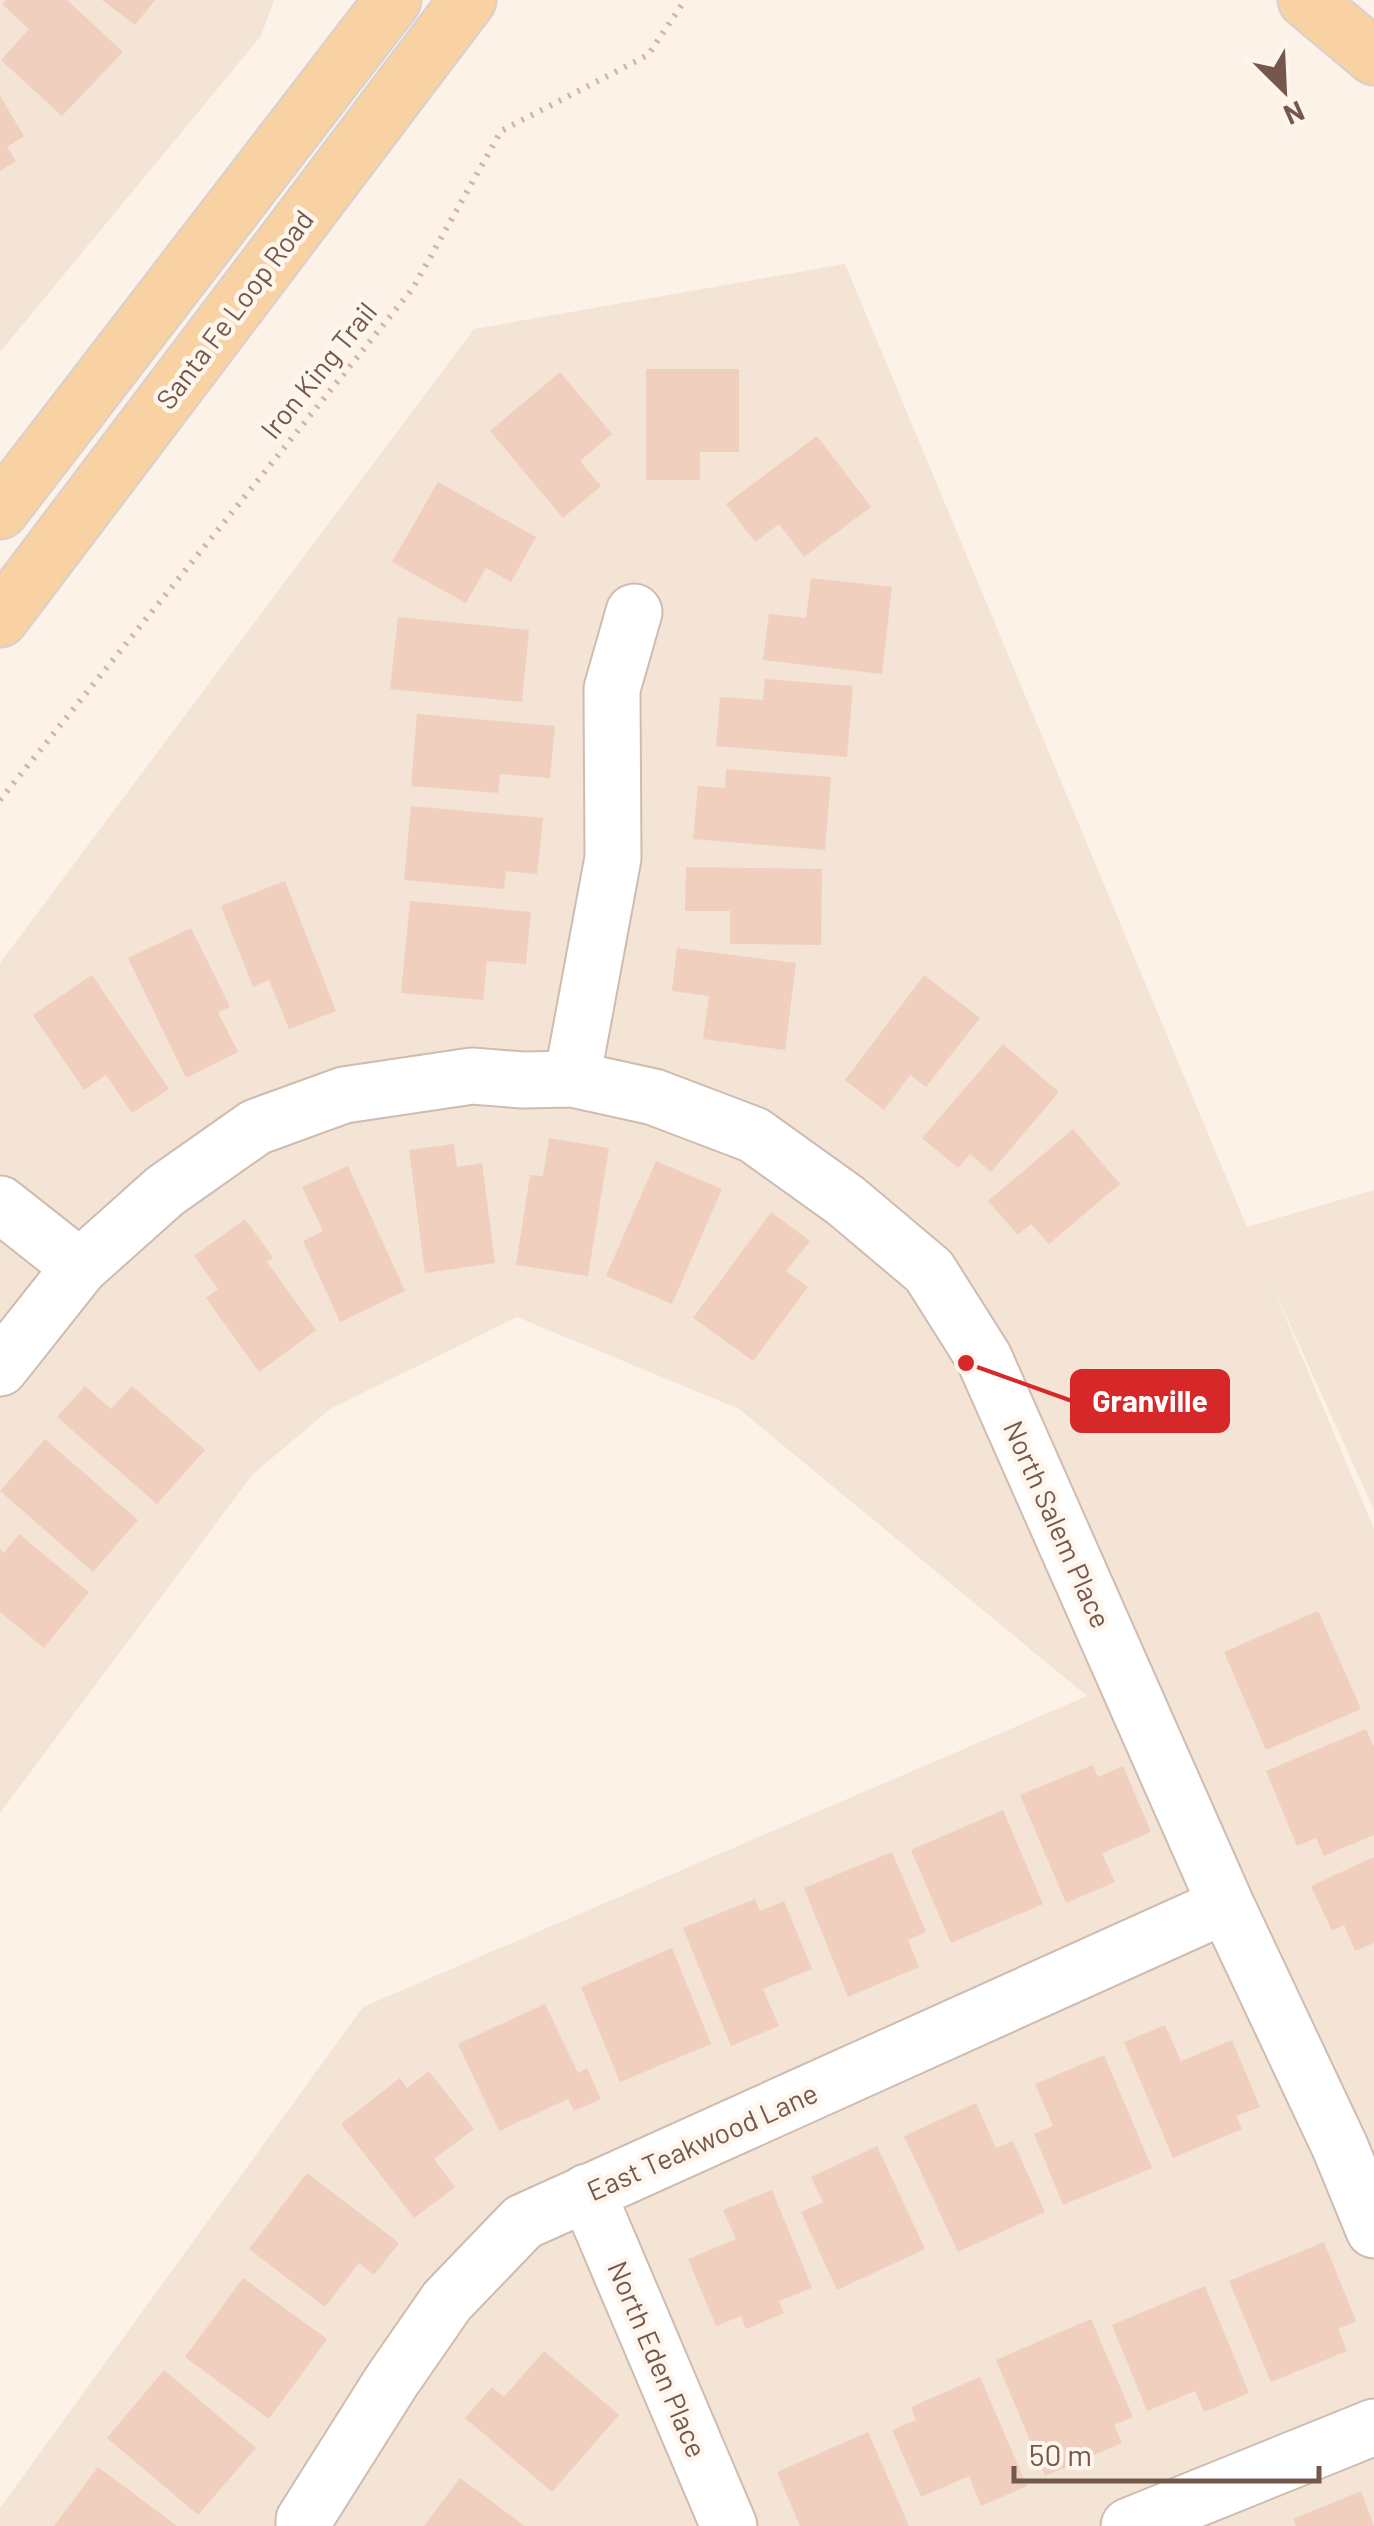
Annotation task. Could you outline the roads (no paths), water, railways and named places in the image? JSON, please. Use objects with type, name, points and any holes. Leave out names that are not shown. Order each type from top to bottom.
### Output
[{"type":"main road","points":[[0,511],[393,0]]},
{"type":"main road","name":"Santa Fe Loop Road","points":[[0,618],[468,0]]},
{"type":"main road","points":[[1306,0],[1374,56]]},
{"type":"street","points":[[572,1079],[613,858],[612,689],[634,612]]},
{"type":"street","name":"North Salem Place","points":[[0,1368],[80,1268],[166,1191],[256,1127],[344,1095],[472,1076],[572,1079],[654,1098],[754,1135],[846,1201],[929,1271],[984,1358],[1374,2230]]},
{"type":"street","points":[[0,1204],[80,1268]]},
{"type":"street","name":"East Teakwood Lane","points":[[304,2526],[304,2520],[390,2382],[447,2301],[523,2222],[1226,1905]]},
{"type":"street","name":"North Eden Place","points":[[588,2192],[729,2526]]},
{"type":"street","points":[[1129,2526],[1374,2427]]},
{"type":"place","name":"Granville","points":[[966,1363]]}]
